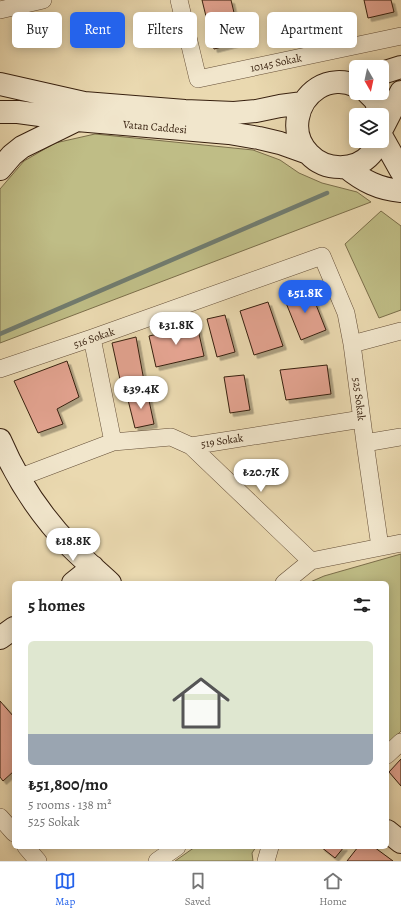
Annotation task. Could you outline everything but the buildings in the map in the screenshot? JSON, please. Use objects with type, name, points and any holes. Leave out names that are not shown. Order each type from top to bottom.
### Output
[{"type":"street","points":[[0,10],[23,2],[43,0]]},
{"type":"street","name":"10145 Sokak","points":[[179,0],[198,80],[401,36]]},
{"type":"street","points":[[389,71],[401,68]]},
{"type":"street","name":"Vatan Caddesi","points":[[349,84],[336,82],[323,85],[312,93],[303,103],[298,116],[297,129],[301,142],[308,153],[318,162],[331,167],[346,167],[360,163],[372,154],[374,148]]},
{"type":"street","name":"Vatan Caddesi","points":[[0,84],[84,103],[185,111],[234,113],[303,103]]},
{"type":"street","points":[[389,115],[401,92]]},
{"type":"street","name":"Vatan Caddesi","points":[[0,112],[18,112],[77,120],[229,133],[280,143],[308,153]]},
{"type":"street","points":[[0,169],[12,155],[22,147],[77,120]]},
{"type":"street","points":[[389,144],[401,171]]},
{"type":"street","points":[[346,167],[358,178],[371,184],[388,190],[401,191]]},
{"type":"street","name":"516 Sokak","points":[[0,369],[92,338],[322,256]]},
{"type":"street","name":"525 Sokak","points":[[322,256],[346,313],[352,344],[380,547]]},
{"type":"street","points":[[352,344],[401,330]]},
{"type":"street","points":[[92,338],[113,442]]},
{"type":"street","name":"519 Sokak","points":[[18,478],[113,442],[171,437],[191,446],[362,419]]},
{"type":"street","points":[[365,443],[401,437]]},
{"type":"street","points":[[0,440],[18,478],[42,513],[71,547],[108,581]]},
{"type":"street","points":[[191,446],[311,561]]},
{"type":"street","points":[[286,581],[311,561],[401,543]]},
{"type":"street","points":[[76,581],[93,567]]},
{"type":"street","points":[[0,638],[12,629]]},
{"type":"street","points":[[389,753],[401,742]]},
{"type":"street","points":[[4,816],[12,830]]},
{"type":"street","points":[[389,833],[401,842]]},
{"type":"street","points":[[28,849],[38,861]]},
{"type":"street","points":[[157,861],[174,849]]},
{"type":"street","points":[[266,861],[269,849]]},
{"type":"shaded area","points":[[95,134],[253,150],[280,160],[299,173],[322,183],[357,192],[371,202],[0,343],[0,189],[24,161],[55,143]]},
{"type":"shaded area","points":[[381,211],[401,226],[401,310],[379,318],[345,244]]},
{"type":"shaded area","points":[[401,554],[401,731],[389,743],[389,581],[313,581],[324,576]]},
{"type":"shaded area","points":[[192,849],[255,849],[252,853],[253,861],[175,861]]},
{"type":"waterway","points":[[0,334],[327,193]]}]
